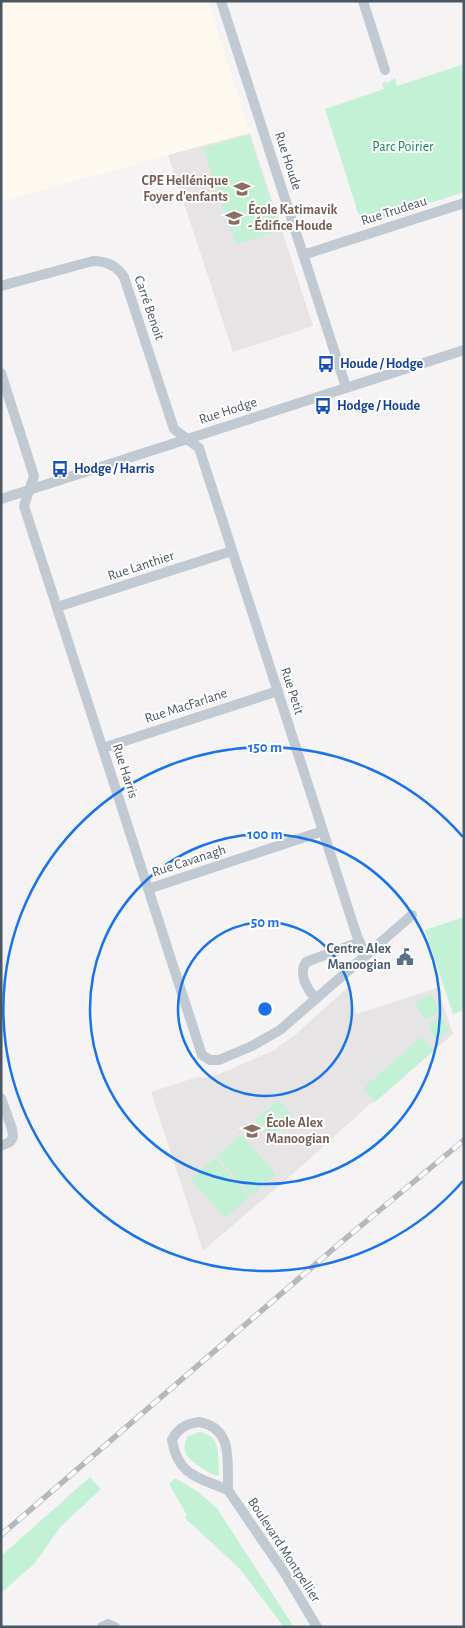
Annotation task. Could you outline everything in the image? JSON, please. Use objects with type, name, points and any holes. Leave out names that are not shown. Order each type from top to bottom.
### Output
[{"type":"street","name":"Rue Houde","points":[[221,1],[346,387]]},
{"type":"street","points":[[363,1],[385,70]]},
{"type":"street","name":"Rue Trudeau","points":[[303,255],[464,203]]},
{"type":"street","name":"Carré Benoit","points":[[1,286],[93,261],[107,262],[115,267],[122,273],[128,289],[174,429],[187,439]]},
{"type":"street","name":"Rue Hodge","points":[[1,499],[464,350]]},
{"type":"street","points":[[1,374],[34,476],[29,490]]},
{"type":"street","name":"Rue Petit","points":[[187,439],[199,448],[323,832],[360,942],[368,954]]},
{"type":"street","name":"Rue Harris","points":[[29,490],[24,506],[202,1055],[207,1059],[219,1060],[259,1043],[280,1030],[316,999]]},
{"type":"street","name":"Rue Lanthier","points":[[58,607],[232,551]]},
{"type":"street","name":"Rue MacFarlane","points":[[103,748],[278,691]]},
{"type":"street","name":"Rue Cavanagh","points":[[148,889],[323,832]]},
{"type":"street","points":[[360,942],[306,962],[302,970],[304,979],[309,991],[316,999],[412,915]]},
{"type":"street","points":[[1,1098],[13,1137],[10,1142],[1,1146]]},
{"type":"street","points":[[199,1422],[208,1423],[222,1434],[227,1450],[228,1490],[195,1476],[180,1465],[172,1440],[182,1426],[199,1422]]},
{"type":"street","name":"Boulevard Montpellier","points":[[228,1490],[284,1572],[317,1627]]},
{"type":"street","points":[[102,1627],[108,1624],[115,1627]]},
{"type":"shaded area","points":[[1,1],[208,1],[250,133],[1,201]]},
{"type":"shaded area","name":"École Katimavik - Édifice Houde","points":[[250,133],[313,326],[233,352],[168,155]]},
{"type":"shaded area","name":"École Alex Manoogian","points":[[348,987],[356,1014],[438,988],[453,1034],[375,1102],[371,1103],[295,1172],[203,1251],[151,1092],[197,1077],[204,1078],[222,1073],[274,1050],[296,1034]]},
{"type":"green space","name":"Parc Poirier","points":[[464,64],[464,192],[362,225],[325,109],[384,89],[382,83],[389,82],[395,78],[397,86]]},
{"type":"green space","name":"CPE Hellénique Foyer d'enfants","points":[[249,135],[280,230],[236,245],[203,148]]},
{"type":"green space","points":[[464,917],[464,1010],[453,1014],[425,930]]},
{"type":"green space","points":[[431,994],[440,1012],[425,1020],[415,1003]]},
{"type":"green space","points":[[442,1017],[450,1031],[435,1039],[428,1025]]},
{"type":"green space","points":[[421,1037],[433,1051],[375,1102],[364,1088]]},
{"type":"green space","points":[[278,1100],[286,1108],[261,1128],[255,1120]]},
{"type":"green space","points":[[287,1109],[294,1118],[270,1139],[263,1129]]},
{"type":"green space","points":[[241,1135],[276,1174],[251,1196],[217,1156]]},
{"type":"green space","points":[[215,1158],[249,1197],[225,1218],[191,1179]]},
{"type":"green space","points":[[199,1432],[206,1434],[215,1441],[218,1452],[219,1475],[216,1476],[193,1462],[185,1451],[185,1442],[188,1436]]},
{"type":"green space","points":[[90,1477],[101,1489],[61,1526],[35,1563],[1,1593],[1,1556]]},
{"type":"green space","points":[[175,1478],[197,1491],[216,1507],[294,1627],[284,1627],[240,1569],[185,1518],[187,1515],[169,1484]]},
{"type":"railway","points":[[1,1535],[339,1244],[464,1140]]},
{"type":"place","name":"CPE Hellénique Foyer d'enfants","points":[[242,189]]},
{"type":"place","name":"École Katimavik - Édifice Houde","points":[[234,218]]},
{"type":"place","name":"Houde / Hodge","points":[[326,364]]},
{"type":"place","name":"Hodge / Houde","points":[[323,406]]},
{"type":"place","name":"Hodge / Harris","points":[[60,469]]},
{"type":"place","name":"Centre Alex Manoogian","points":[[405,957]]},
{"type":"place","name":"École Alex Manoogian","points":[[252,1131]]}]
